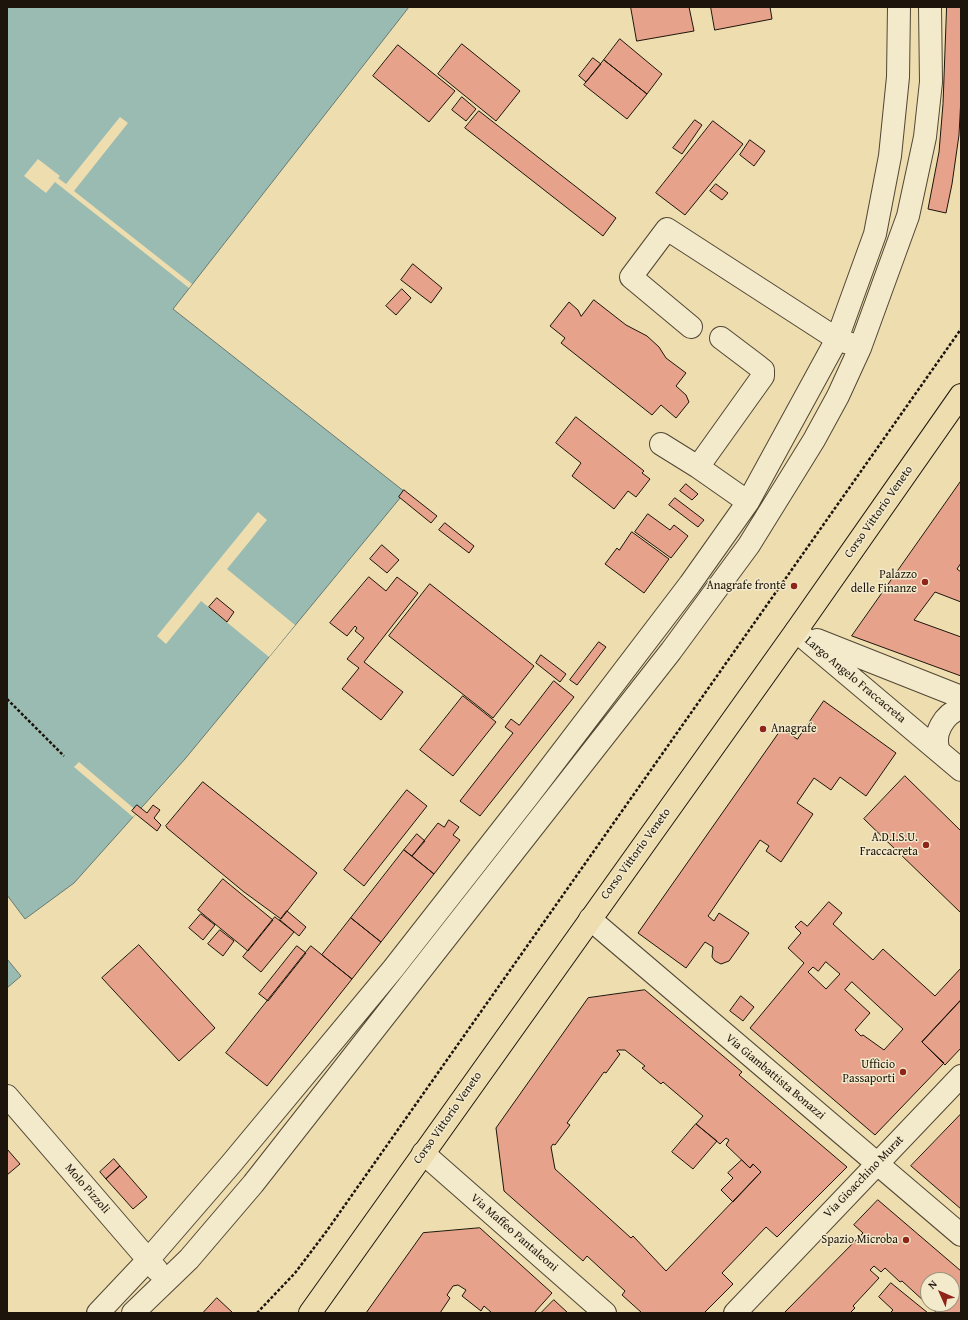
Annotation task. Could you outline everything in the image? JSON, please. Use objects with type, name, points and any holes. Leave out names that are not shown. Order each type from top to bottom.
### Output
[{"type":"main road","name":"Corso Vittorio Veneto","points":[[310,1313],[423,1152],[796,631],[961,395]]},
{"type":"street","points":[[98,1313],[148,1260],[232,1164],[393,969],[656,629],[748,502],[837,339],[876,234],[890,156],[898,77],[899,7]]},
{"type":"street","points":[[134,1313],[189,1259],[253,1184],[671,651],[749,545],[783,492],[818,434],[860,348],[908,216],[926,137],[932,39],[930,7]]},
{"type":"street","points":[[691,327],[631,277],[667,229],[837,339],[860,348]]},
{"type":"street","points":[[698,467],[763,376],[763,370],[721,338]]},
{"type":"street","points":[[661,444],[698,467],[748,502]]},
{"type":"street","name":"Largo Angelo Fraccacreta","points":[[796,631],[961,697]]},
{"type":"street","name":"Largo Angelo Fraccacreta","points":[[796,631],[961,770]]},
{"type":"street","points":[[939,751],[936,743],[937,733],[950,714],[961,708]]},
{"type":"street","name":"Via Giambattista Bonazzi","points":[[590,919],[961,1235]]},
{"type":"street","name":"Via Gioacchino Murat","points":[[735,1313],[961,1076]]},
{"type":"street","name":"Molo Pizzoli","points":[[7,1096],[166,1282]]},
{"type":"street","name":"Via Maffeo Pantaleoni","points":[[423,1152],[605,1313]]},
{"type":"path","points":[[257,1313],[295,1273],[322,1238],[961,329]]},
{"type":"path","points":[[7,699],[64,756]]},
{"type":"water","points":[[7,7],[409,7],[173,309],[405,492],[185,759],[74,883],[25,919],[7,895]]},
{"type":"water","points":[[7,959],[21,976],[7,988]]},
{"type":"pier","points":[[120,117],[128,123],[74,191],[192,284],[189,288],[55,182],[46,193],[24,176],[38,159],[60,176],[58,178],[66,184]]},
{"type":"pier","points":[[258,512],[267,520],[227,569],[295,625],[269,657],[201,601],[166,644],[157,636]]},
{"type":"pier","points":[[79,762],[138,812],[133,817],[74,767]]},
{"type":"building","points":[[631,7],[689,7],[694,31],[637,41]]},
{"type":"building","points":[[711,7],[770,7],[772,19],[715,30]]},
{"type":"building","points":[[947,7],[961,7],[961,97],[959,135],[946,213],[928,209],[939,152],[943,104]]},
{"type":"building","points":[[620,39],[662,74],[647,94],[604,60]]},
{"type":"building","points":[[462,44],[520,91],[496,121],[438,74]]},
{"type":"building","points":[[398,45],[455,91],[429,122],[373,76]]},
{"type":"building","points":[[593,58],[601,64],[586,82],[579,76]]},
{"type":"building","points":[[604,60],[647,94],[627,119],[584,85]]},
{"type":"building","points":[[462,97],[476,109],[466,121],[452,110]]},
{"type":"building","points":[[479,111],[616,218],[603,236],[465,128]]},
{"type":"building","points":[[695,120],[702,125],[682,154],[673,148]]},
{"type":"building","points":[[713,121],[743,144],[685,215],[656,193]]},
{"type":"building","points":[[750,140],[765,151],[754,166],[740,155]]},
{"type":"building","points":[[716,184],[728,193],[722,200],[710,191]]},
{"type":"building","points":[[413,264],[442,288],[431,303],[401,280]]},
{"type":"building","points":[[402,289],[411,298],[396,315],[386,306]]},
{"type":"building","points":[[594,300],[626,325],[647,336],[659,347],[666,358],[686,373],[676,386],[686,395],[689,402],[676,418],[661,405],[652,415],[561,343],[565,338],[550,326],[569,302],[578,310],[581,316]]},
{"type":"building","points":[[576,417],[644,471],[642,473],[650,479],[636,497],[628,491],[614,509],[572,476],[581,463],[556,443]]},
{"type":"building","name":"Palazzo delle Finanze","points":[[961,481],[961,563],[957,569],[961,572],[961,602],[935,592],[914,620],[961,637],[961,676],[852,636]]},
{"type":"building","points":[[686,484],[698,494],[692,500],[680,491]]},
{"type":"building","points":[[404,490],[437,516],[431,523],[399,497]]},
{"type":"building","points":[[675,498],[704,520],[698,527],[669,505]]},
{"type":"building","points":[[648,514],[670,530],[674,525],[688,536],[671,558],[635,532]]},
{"type":"building","points":[[445,523],[474,546],[469,553],[439,530]]},
{"type":"building","points":[[632,532],[669,559],[644,593],[605,564],[617,548],[619,550]]},
{"type":"building","points":[[382,545],[399,560],[387,573],[370,559]]},
{"type":"building","points":[[369,577],[386,591],[397,577],[418,593],[364,662],[403,692],[381,720],[342,689],[359,668],[347,659],[364,638],[355,631],[357,628],[355,626],[347,636],[330,623]]},
{"type":"building","points":[[430,584],[534,666],[493,718],[389,636]]},
{"type":"building","points":[[217,598],[234,612],[227,622],[209,607]]},
{"type":"building","points":[[599,642],[606,647],[577,685],[570,680]]},
{"type":"building","points":[[541,655],[566,674],[560,682],[536,663]]},
{"type":"building","points":[[554,681],[574,697],[480,816],[460,801],[513,733],[505,727],[511,719],[519,725]]},
{"type":"building","points":[[463,696],[496,722],[453,776],[420,750]]},
{"type":"building","points":[[824,701],[896,753],[866,796],[840,777],[831,790],[814,778],[797,803],[813,814],[781,862],[766,851],[769,846],[760,840],[708,916],[714,921],[719,913],[749,933],[729,961],[721,964],[715,961],[712,957],[713,947],[705,942],[686,968],[638,933],[782,728],[797,739]]},
{"type":"building","name":"A.D.I.S.U. Fraccacreta","points":[[905,776],[961,831],[961,913],[864,819]]},
{"type":"building","points":[[203,782],[317,873],[281,919],[244,892],[167,828],[166,826]]},
{"type":"building","points":[[407,790],[427,806],[364,886],[344,870]]},
{"type":"building","points":[[137,805],[147,813],[153,805],[160,810],[154,818],[161,825],[157,831],[132,811]]},
{"type":"building","points":[[449,820],[459,827],[453,835],[460,840],[434,874],[412,856],[438,823],[444,827]]},
{"type":"building","points":[[417,834],[425,841],[412,856],[404,850]]},
{"type":"building","points":[[404,850],[434,874],[381,942],[351,918]]},
{"type":"building","points":[[223,879],[273,920],[248,951],[198,910]]},
{"type":"building","points":[[829,902],[842,913],[833,924],[873,960],[883,949],[935,996],[961,968],[961,1000],[922,1042],[944,1063],[875,1135],[750,1028],[804,963],[788,948],[801,933],[795,927],[801,921],[807,926]],"holes":[[[826,962],[840,974],[826,989],[808,972],[813,967],[818,971]],[[852,982],[903,1029],[884,1050],[863,1035],[861,1036],[855,1030],[870,1013],[845,990]]]},
{"type":"building","points":[[287,911],[306,927],[299,936],[280,920]]},
{"type":"building","points":[[201,914],[215,925],[203,940],[189,928]]},
{"type":"building","points":[[275,917],[294,932],[261,972],[243,957]]},
{"type":"building","points":[[351,918],[381,942],[352,979],[322,955]]},
{"type":"building","points":[[220,930],[234,941],[223,956],[208,944]]},
{"type":"building","points":[[139,945],[215,1028],[179,1061],[102,978]]},
{"type":"building","points":[[297,946],[306,953],[268,1001],[259,994]]},
{"type":"building","points":[[311,946],[352,979],[267,1086],[226,1053]]},
{"type":"building","points":[[645,990],[742,1072],[739,1075],[847,1167],[777,1237],[766,1227],[722,1273],[733,1284],[704,1313],[642,1313],[622,1295],[625,1291],[587,1256],[583,1261],[504,1191],[496,1128],[588,998]],"holes":[[[625,1050],[645,1066],[642,1068],[661,1084],[663,1082],[703,1116],[696,1124],[720,1144],[726,1138],[729,1140],[726,1145],[750,1168],[753,1164],[761,1172],[666,1271],[633,1236],[631,1238],[555,1169],[551,1147],[553,1144],[555,1145],[570,1125],[567,1123],[604,1072],[606,1073],[620,1054],[617,1051]]]},
{"type":"building","points":[[741,996],[754,1007],[743,1021],[730,1011]]},
{"type":"building","points":[[961,1000],[961,1048],[945,1065],[922,1042]]},
{"type":"building","points":[[961,1114],[961,1209],[911,1166]]},
{"type":"building","points":[[696,1124],[717,1141],[693,1169],[672,1152]]},
{"type":"building","points":[[7,1149],[20,1164],[7,1175]]},
{"type":"building","points":[[114,1159],[120,1166],[106,1179],[100,1172]]},
{"type":"building","points":[[742,1160],[750,1168],[753,1164],[761,1172],[733,1202],[721,1190],[733,1178],[728,1173]]},
{"type":"building","points":[[120,1166],[147,1197],[133,1209],[106,1179]]},
{"type":"building","points":[[878,1200],[961,1271],[961,1313],[936,1312],[960,1312],[960,1272],[920,1272],[920,1297],[885,1268],[881,1272],[874,1266],[870,1270],[879,1278],[853,1306],[855,1308],[850,1313],[784,1313],[863,1233],[854,1225]]},
{"type":"building","points":[[480,1228],[552,1293],[534,1313],[492,1313],[484,1306],[481,1311],[462,1296],[466,1290],[458,1285],[453,1286],[447,1295],[450,1298],[440,1313],[366,1313],[423,1233]]},
{"type":"building","points":[[891,1283],[920,1307],[920,1312],[928,1313],[890,1313],[893,1310],[879,1297]]},
{"type":"building","points":[[217,1298],[233,1313],[203,1313]]},
{"type":"building","points":[[554,1300],[568,1313],[541,1313]]},
{"type":"place","name":"Palazzo delle Finanze","points":[[925,582]]},
{"type":"place","name":"Anagrafe fronte","points":[[794,586]]},
{"type":"place","name":"Anagrafe","points":[[763,729]]},
{"type":"place","name":"A.D.I.S.U. Fraccacreta","points":[[926,845]]},
{"type":"place","name":"Ufficio Passaporti","points":[[903,1072]]},
{"type":"place","name":"Spazio Microba","points":[[906,1240]]}]
